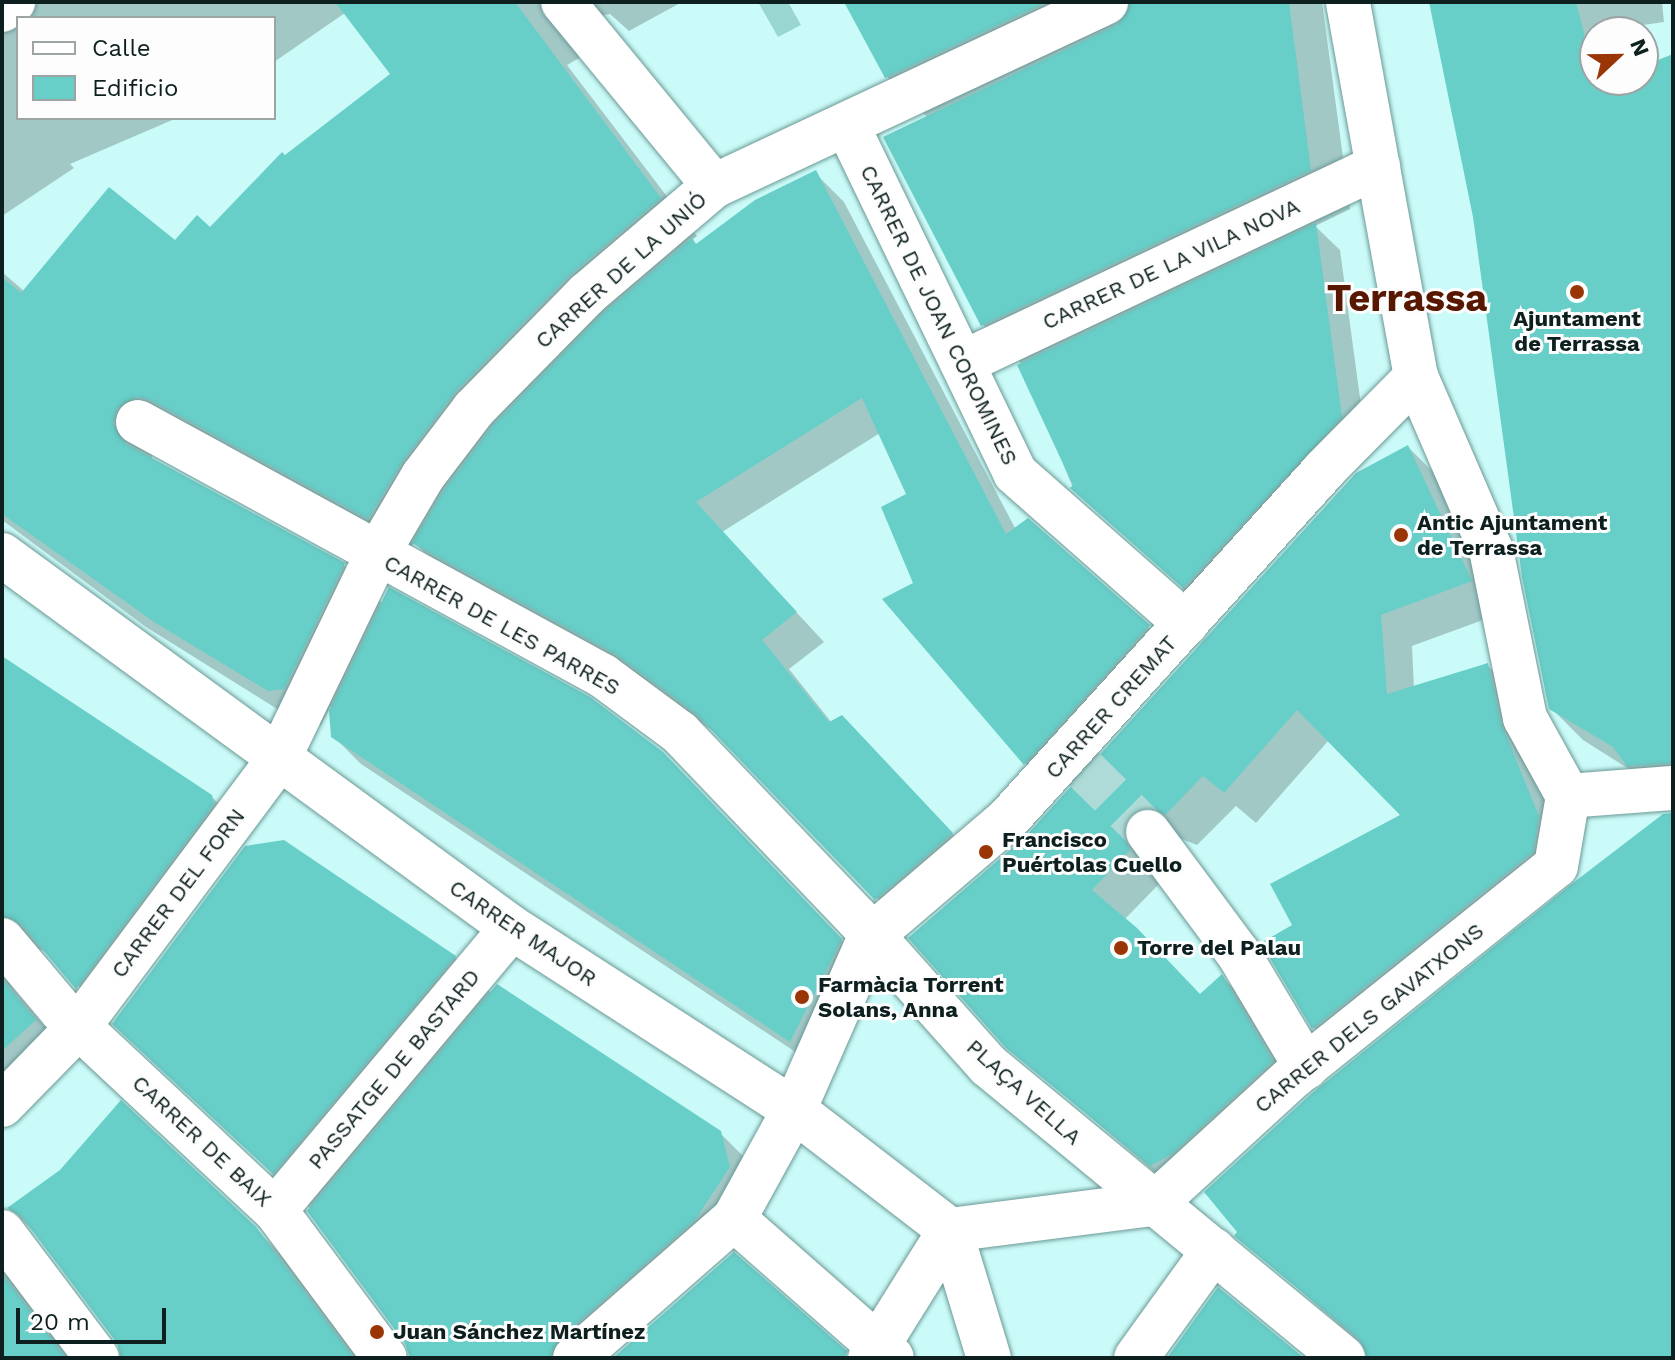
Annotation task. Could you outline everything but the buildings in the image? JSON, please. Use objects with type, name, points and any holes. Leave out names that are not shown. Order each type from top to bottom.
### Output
[{"type":"street","points":[[2,10],[13,2]]},
{"type":"street","points":[[563,2],[714,186]]},
{"type":"street","name":"CARRER DE LA UNIÓ","points":[[261,770],[401,508],[474,409],[587,294],[714,186],[1106,2]]},
{"type":"street","points":[[1348,2],[1416,377],[1491,550],[1525,718],[1568,796],[1667,788]]},
{"type":"street","name":"CARRER DE JOAN COROMINES","points":[[847,125],[1015,473],[1186,624]]},
{"type":"street","name":"CARRER DE LA VILA NOVA","points":[[964,362],[1378,166]]},
{"type":"street","name":"CARRER CREMAT","points":[[870,927],[1007,820],[1074,759],[1186,624],[1324,470],[1416,377]]},
{"type":"street","name":"CARRER DE LES PARRES","points":[[138,422],[376,556],[603,676],[680,733],[870,927]]},
{"type":"street","name":"CARRER MAJOR","points":[[2,555],[261,770],[785,1103]]},
{"type":"street","name":"CARRER DEL FORN","points":[[2,1105],[79,1026],[261,770]]},
{"type":"street","name":"CARRER DELS GAVATXONS","points":[[1154,1204],[1184,1171],[1306,1067],[1556,866],[1568,796]]},
{"type":"street","points":[[1148,832],[1238,953],[1306,1067]]},
{"type":"street","points":[[575,1358],[638,1309],[734,1219],[785,1103],[870,927]]},
{"type":"street","name":"PLAÇA VELLA","points":[[870,927],[989,1066],[1343,1358]]},
{"type":"street","name":"PASSATGE DE BASTARD","points":[[275,1210],[512,928]]},
{"type":"street","name":"CARRER DE BAIX","points":[[2,940],[79,1026],[275,1210],[385,1358]]},
{"type":"street","points":[[785,1103],[950,1230],[989,1358]]},
{"type":"street","points":[[950,1230],[1154,1204]]},
{"type":"street","points":[[734,1219],[880,1354],[950,1230]]},
{"type":"street","points":[[2,1232],[97,1358]]},
{"type":"street","points":[[1136,1358],[1214,1250]]},
{"type":"green space","points":[[758,2],[788,2],[801,25],[778,37]]},
{"type":"tunnel","points":[[1079,764],[1148,832]]},
{"type":"place","name":"Ajuntament de Terrassa","points":[[1577,292]]},
{"type":"place","name":"Antic Ajuntament de Terrassa","points":[[1401,535]]},
{"type":"place","name":"Francisco Puértolas Cuello","points":[[986,852]]},
{"type":"place","name":"Torre del Palau","points":[[1121,948]]},
{"type":"place","name":"Farmàcia Torrent Solans, Anna","points":[[802,997]]},
{"type":"place","name":"Juan Sánchez Martínez","points":[[377,1332]]},
{"type":"district","name":"Terrassa","points":[[1407,299]]}]
